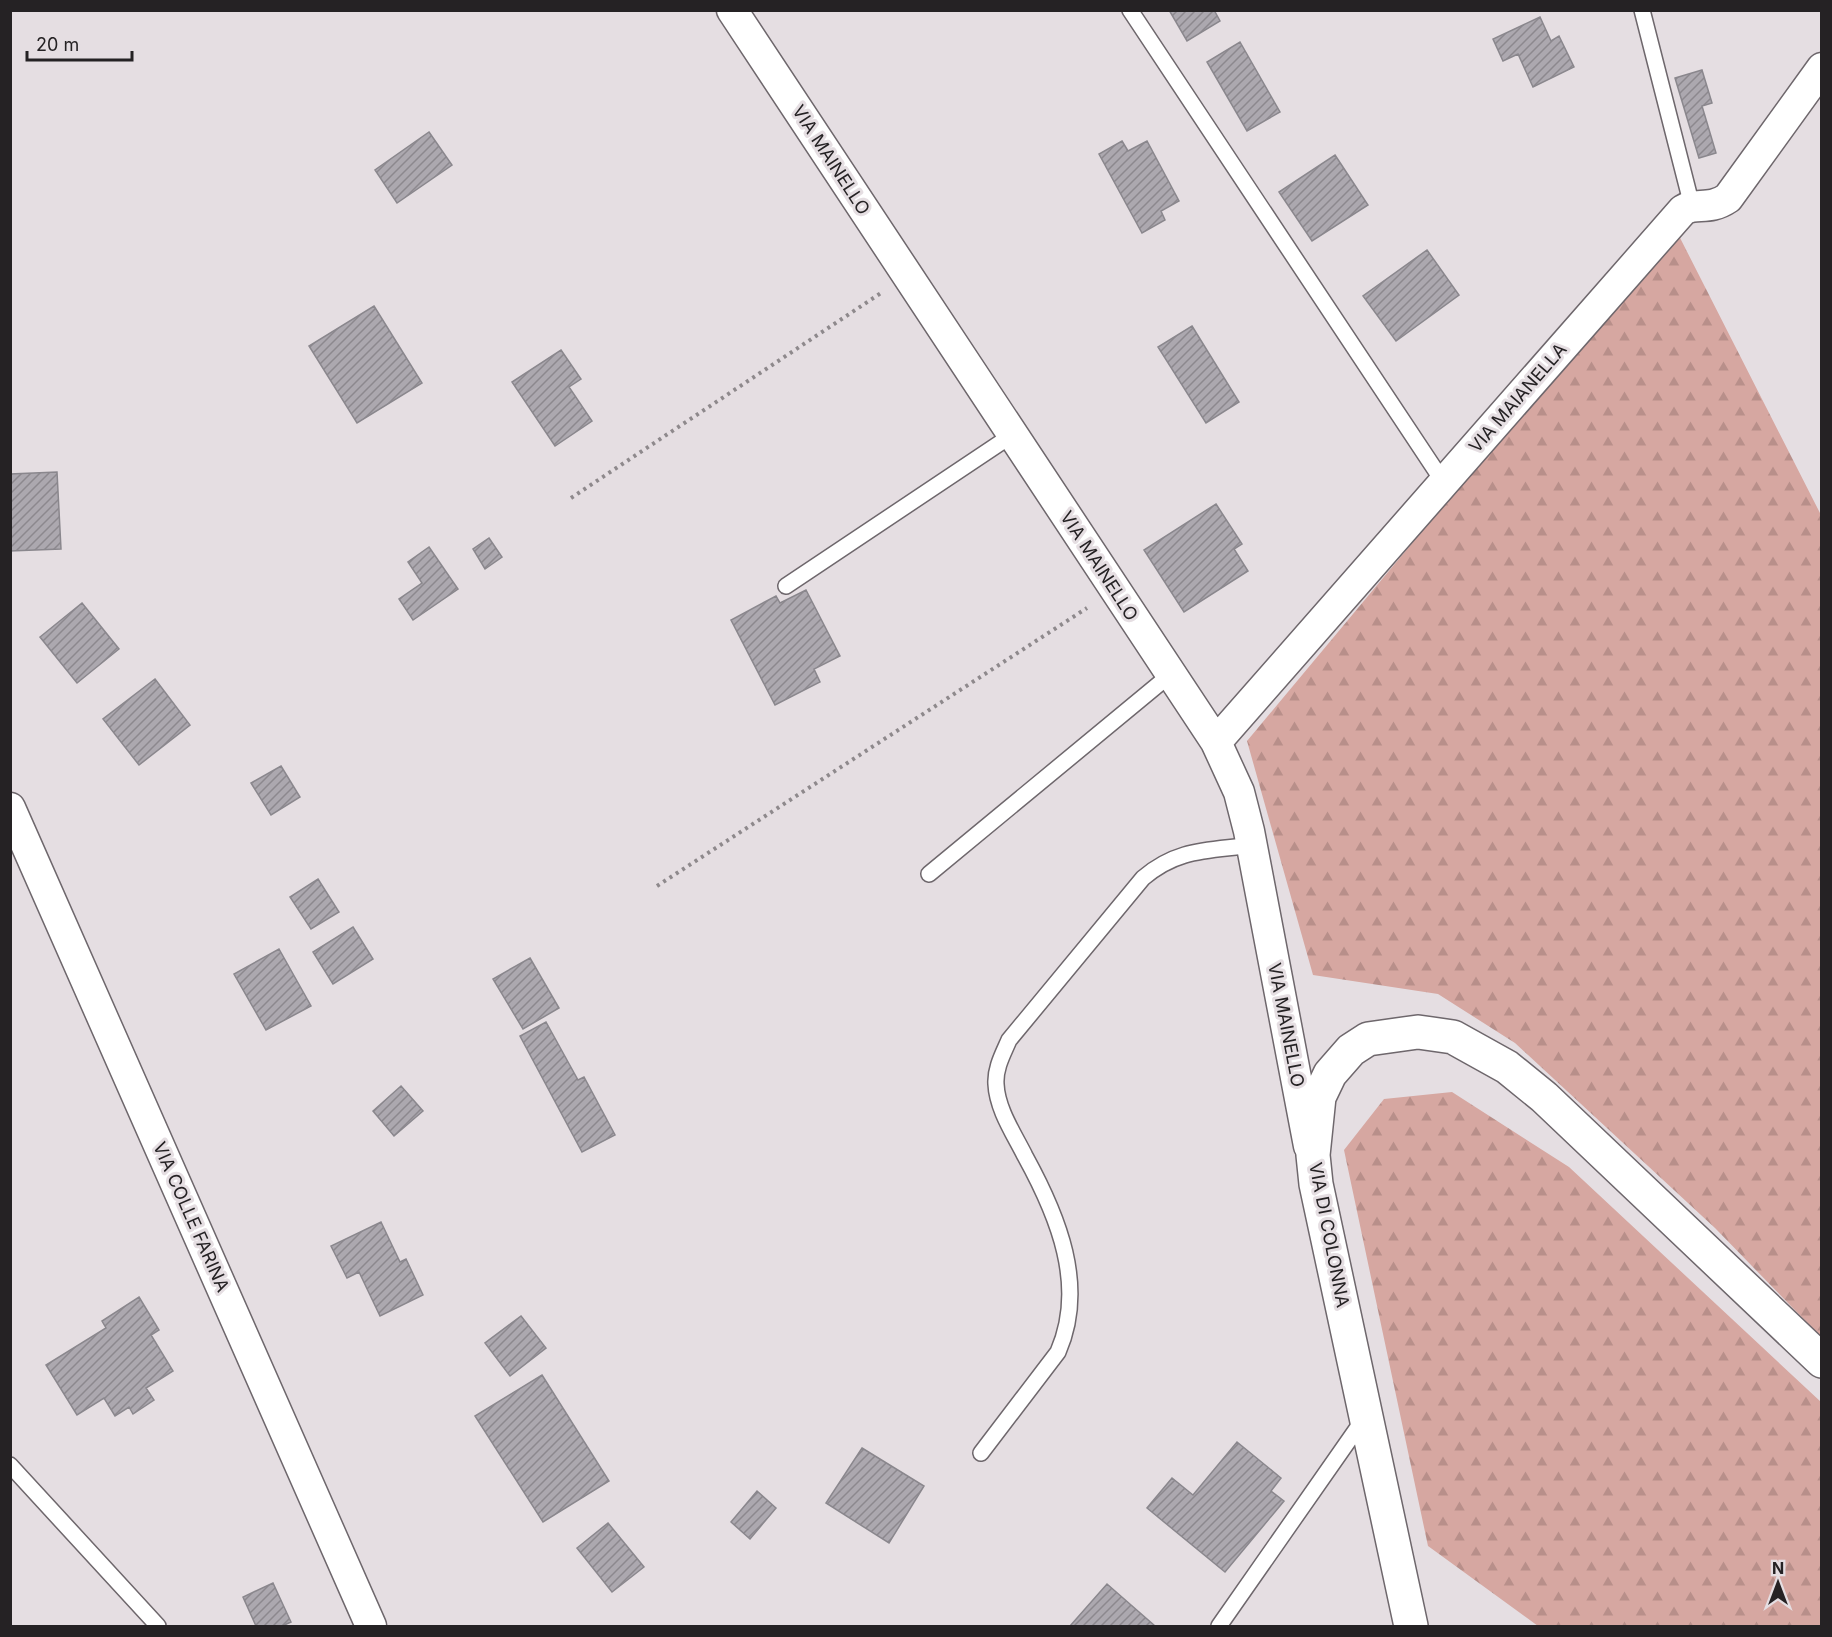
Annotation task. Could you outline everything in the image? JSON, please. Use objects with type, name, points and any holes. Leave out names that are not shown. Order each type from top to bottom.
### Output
[{"type":"street","name":"VIA MAINELLO","points":[[732,10],[1216,742],[1239,792],[1252,845],[1316,1184]]},
{"type":"street","points":[[1692,206],[1711,206],[1728,198],[1821,68]]},
{"type":"street","name":"VIA MAIANELLA","points":[[1216,742],[1683,210],[1692,206]]},
{"type":"street","name":"VIA COLLE FARINA","points":[[10,808],[371,1626]]},
{"type":"street","name":"VIA DI COLONNA","points":[[1411,1626],[1316,1184],[1312,1155],[1319,1097],[1330,1074],[1352,1050],[1368,1039],[1418,1032],[1454,1038],[1507,1067],[1544,1097],[1821,1361]]},
{"type":"lane","points":[[1130,10],[1444,483]]},
{"type":"lane","points":[[1642,10],[1692,206]]},
{"type":"lane","points":[[786,586],[1012,435]]},
{"type":"lane","points":[[929,874],[1171,674]]},
{"type":"lane","points":[[981,1453],[1058,1352],[1070,1318],[1070,1278],[1061,1235],[1040,1182],[1002,1110],[996,1084],[1000,1060],[1009,1040],[1143,878],[1158,865],[1190,853],[1252,845]]},
{"type":"lane","points":[[1219,1626],[1366,1416]]},
{"type":"lane","points":[[10,1465],[158,1626]]},
{"type":"path","points":[[571,498],[908,276]]},
{"type":"path","points":[[657,886],[1116,590]]},
{"type":"green space","points":[[1675,228],[1821,515],[1821,1337],[1715,1228],[1515,1043],[1438,994],[1313,975],[1247,741]]},
{"type":"green space","points":[[1452,1092],[1569,1167],[1821,1402],[1821,1626],[1538,1626],[1428,1546],[1344,1150],[1384,1099]]},
{"type":"building","points":[[1169,10],[1214,10],[1220,21],[1187,41]]},
{"type":"building","points":[[1540,17],[1551,41],[1559,36],[1574,67],[1533,87],[1518,54],[1503,61],[1493,39]]},
{"type":"building","points":[[1240,42],[1280,112],[1247,131],[1207,62]]},
{"type":"building","points":[[1702,70],[1712,103],[1702,106],[1716,153],[1699,158],[1675,78]]},
{"type":"building","points":[[429,132],[452,165],[397,203],[375,170]]},
{"type":"building","points":[[1122,141],[1128,151],[1147,141],[1179,201],[1161,211],[1165,220],[1142,233],[1099,154]]},
{"type":"building","points":[[1335,155],[1368,205],[1312,241],[1279,192]]},
{"type":"building","points":[[1427,250],[1459,295],[1396,341],[1363,296]]},
{"type":"building","points":[[374,306],[422,383],[357,423],[309,346]]},
{"type":"building","points":[[1192,326],[1239,402],[1206,423],[1158,347]]},
{"type":"building","points":[[561,350],[581,379],[569,387],[592,421],[555,446],[512,382]]},
{"type":"building","points":[[57,472],[61,549],[10,551],[10,474]]},
{"type":"building","points":[[1216,504],[1242,544],[1234,549],[1248,571],[1184,612],[1144,550]]},
{"type":"building","points":[[489,538],[502,557],[485,569],[473,549]]},
{"type":"building","points":[[429,547],[458,589],[413,620],[399,599],[422,583],[408,562]]},
{"type":"building","points":[[806,590],[840,656],[814,669],[820,682],[775,705],[731,620],[776,596],[780,603]]},
{"type":"building","points":[[82,603],[119,649],[77,683],[40,637]]},
{"type":"building","points":[[155,679],[190,725],[139,765],[103,719]]},
{"type":"building","points":[[281,766],[300,797],[271,815],[251,783]]},
{"type":"building","points":[[318,879],[339,912],[311,929],[290,897]]},
{"type":"building","points":[[353,927],[373,959],[333,984],[313,952]]},
{"type":"building","points":[[279,949],[311,1006],[266,1030],[234,974]]},
{"type":"building","points":[[530,958],[559,1008],[523,1029],[493,979]]},
{"type":"building","points":[[546,1022],[578,1080],[584,1077],[615,1135],[582,1152],[520,1036]]},
{"type":"building","points":[[401,1086],[423,1111],[394,1136],[373,1111]]},
{"type":"building","points":[[381,1222],[400,1262],[406,1259],[423,1295],[380,1316],[359,1272],[347,1278],[331,1246]]},
{"type":"building","points":[[139,1297],[159,1330],[151,1335],[173,1371],[146,1388],[154,1400],[133,1414],[129,1407],[115,1416],[104,1398],[77,1415],[46,1365],[106,1328],[102,1321]]},
{"type":"building","points":[[521,1316],[546,1348],[510,1376],[485,1343]]},
{"type":"building","points":[[542,1375],[609,1481],[543,1522],[475,1416]]},
{"type":"building","points":[[1237,1442],[1281,1478],[1271,1491],[1284,1501],[1225,1572],[1147,1508],[1172,1478],[1193,1495]]},
{"type":"building","points":[[862,1448],[924,1486],[889,1543],[826,1503]]},
{"type":"building","points":[[757,1491],[776,1508],[750,1539],[731,1522]]},
{"type":"building","points":[[608,1523],[644,1567],[612,1592],[577,1548]]},
{"type":"building","points":[[273,1583],[291,1622],[282,1626],[256,1626],[243,1597]]},
{"type":"building","points":[[1107,1584],[1155,1626],[1070,1626]]}]
